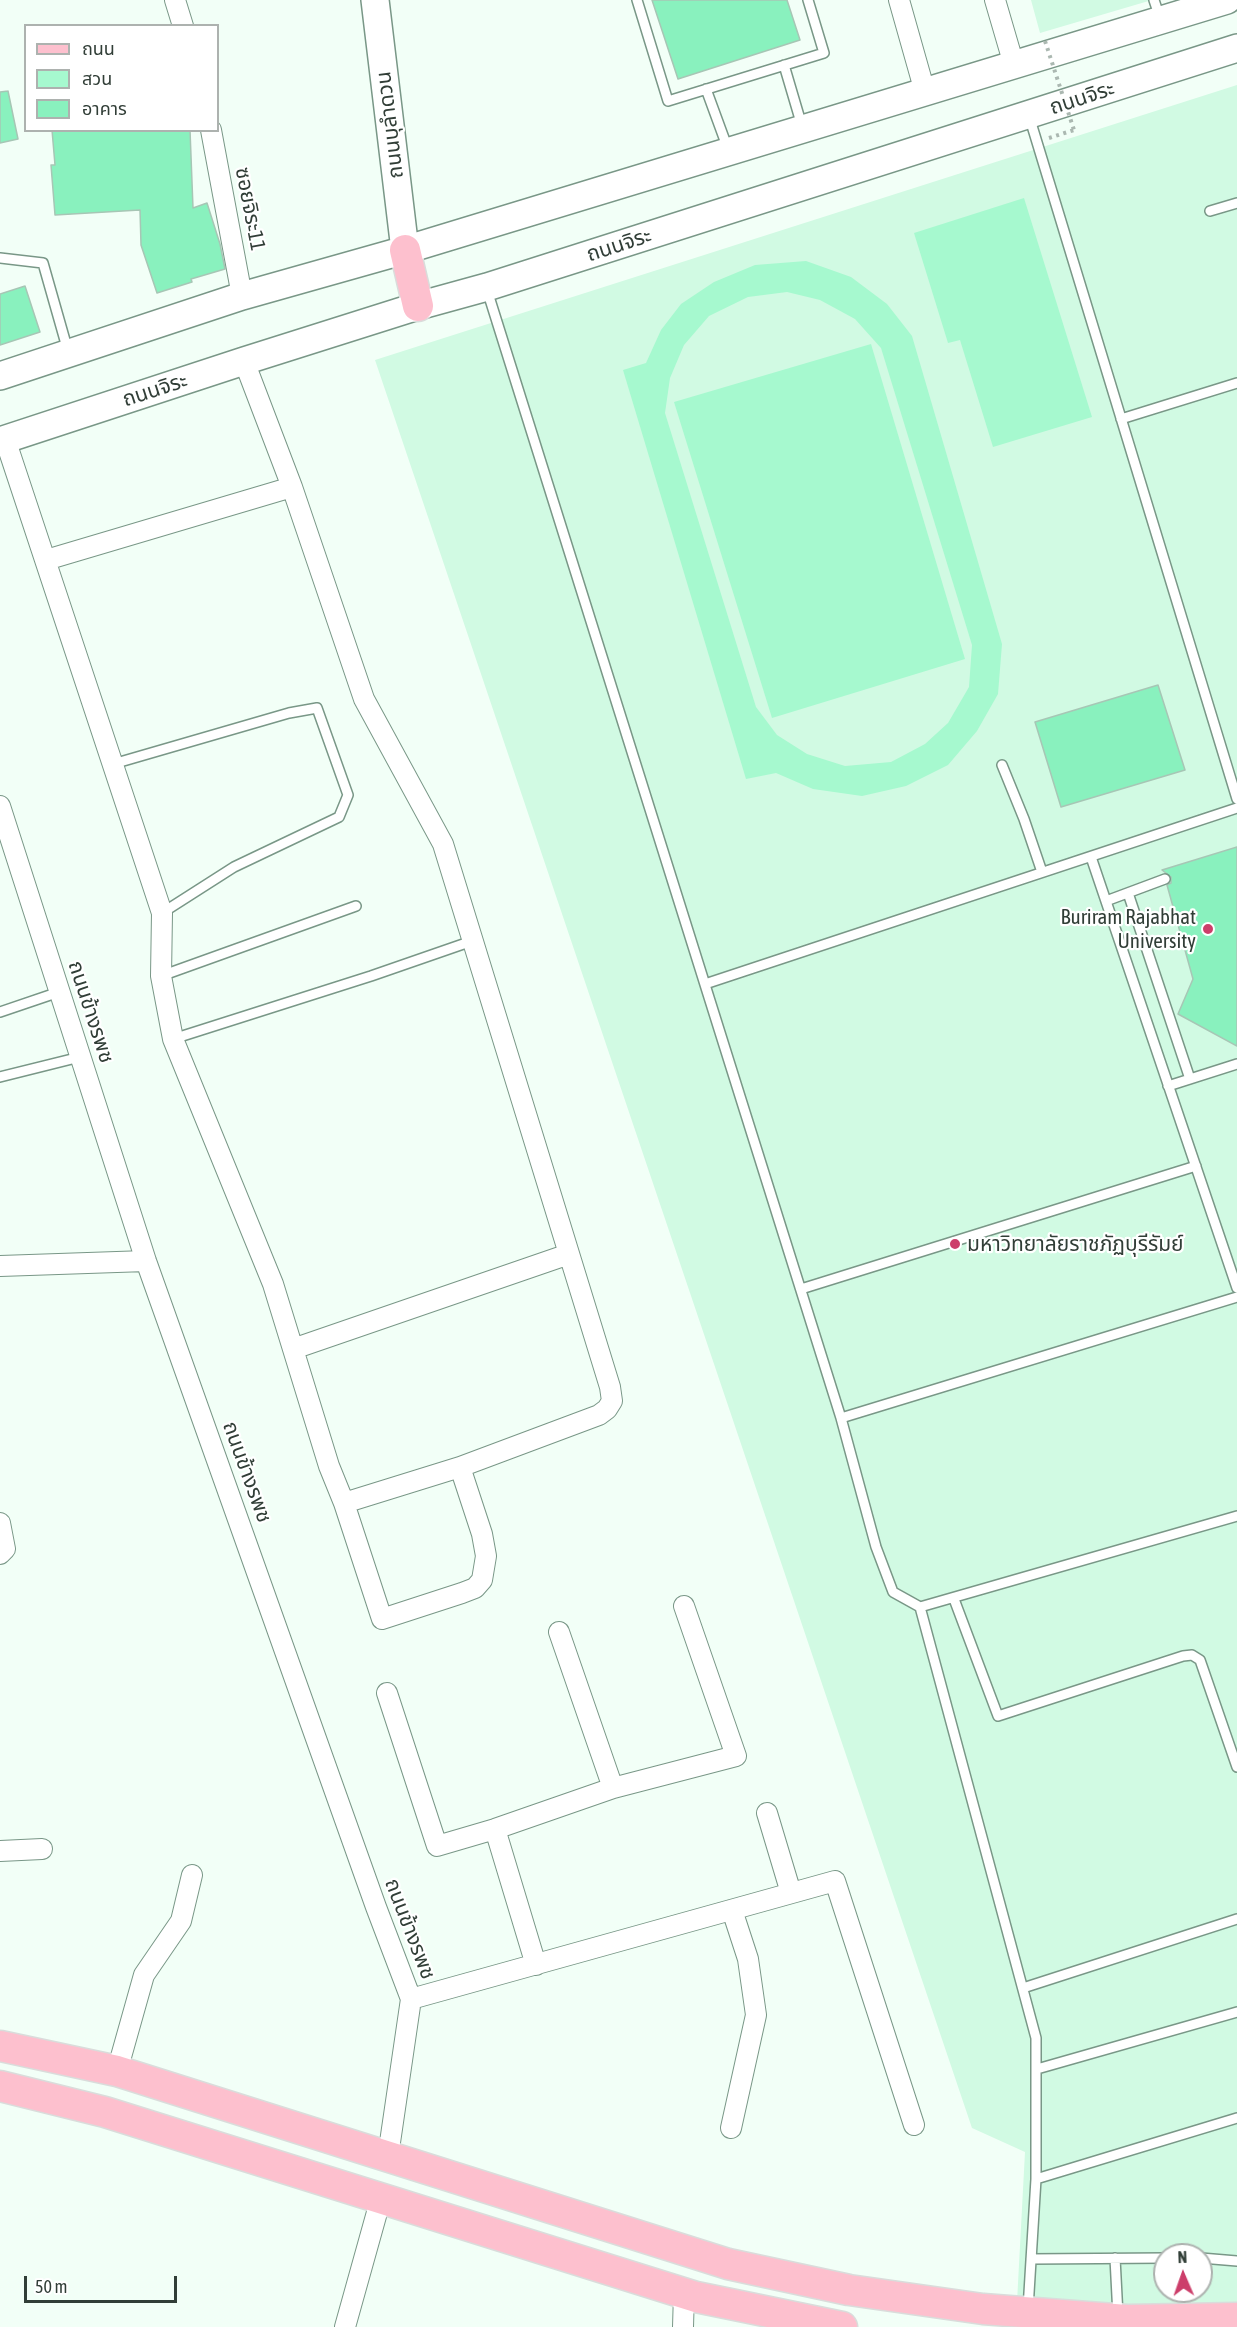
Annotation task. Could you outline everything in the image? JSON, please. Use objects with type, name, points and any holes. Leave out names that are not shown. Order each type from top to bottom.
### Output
[{"type":"main road","name":"ถนนบุลำดวน","points":[[375,0],[405,250]]},
{"type":"main road","points":[[0,376],[242,296],[405,250],[1014,65],[1157,10],[1227,0]]},
{"type":"main road","name":"ถนนจิระ","points":[[3,440],[244,361],[418,306],[487,287],[1237,48]]},
{"type":"main road","points":[[405,250],[418,306]]},
{"type":"main road","points":[[0,2046],[117,2071],[728,2264],[849,2290],[983,2310],[1118,2319],[1237,2318]]},
{"type":"main road","points":[[0,2086],[105,2112],[684,2293],[842,2327]]},
{"type":"main road","points":[[381,2198],[388,2156]]},
{"type":"street","points":[[175,0],[182,24]]},
{"type":"street","points":[[899,0],[925,92]]},
{"type":"street","points":[[995,0],[1014,65]]},
{"type":"street","name":"ซอยจิระ11","points":[[211,132],[242,296]]},
{"type":"street","points":[[244,361],[292,487],[364,699],[442,844],[610,1387],[612,1401],[599,1415],[460,1467],[344,1503]]},
{"type":"street","points":[[3,440],[46,560],[162,913],[161,976],[173,1039],[273,1284],[329,1466],[344,1503],[382,1619],[475,1588],[482,1580],[486,1556],[482,1534],[460,1467]]},
{"type":"street","points":[[46,560],[292,487]]},
{"type":"street","name":"ถนนข้างรพช","points":[[0,806],[146,1261],[376,1907],[411,1999],[388,2156]]},
{"type":"street","points":[[293,1349],[569,1254]]},
{"type":"street","points":[[0,1266],[146,1261]]},
{"type":"street","points":[[0,1523],[5,1549],[0,1554]]},
{"type":"street","points":[[387,1693],[437,1846],[495,1829],[613,1788],[736,1756],[684,1606]]},
{"type":"street","points":[[559,1632],[613,1788]]},
{"type":"street","points":[[767,1813],[791,1893]]},
{"type":"street","points":[[495,1829],[536,1965]]},
{"type":"street","points":[[0,1851],[42,1849]]},
{"type":"street","points":[[117,2071],[144,1975],[181,1921],[192,1875]]},
{"type":"street","points":[[411,1999],[835,1881],[914,2125]]},
{"type":"street","points":[[731,2128],[756,2015],[748,1959],[732,1910]]},
{"type":"street","points":[[345,2327],[381,2198]]},
{"type":"street","points":[[683,2327],[684,2293]]},
{"type":"lane","points":[[637,0],[668,101],[824,53],[808,0]]},
{"type":"lane","points":[[784,65],[803,129]]},
{"type":"lane","points":[[706,89],[729,152]]},
{"type":"lane","points":[[1029,114],[1237,799]]},
{"type":"lane","points":[[1210,211],[1237,203]]},
{"type":"lane","points":[[0,258],[43,263],[68,353]]},
{"type":"lane","points":[[487,287],[841,1418],[876,1547],[893,1592],[920,1607],[1237,1516]]},
{"type":"lane","points":[[1121,419],[1237,383]]},
{"type":"lane","points":[[113,764],[289,713],[317,708],[348,795],[339,817],[234,867],[162,913]]},
{"type":"lane","points":[[1002,765],[1024,819],[1042,873]]},
{"type":"lane","points":[[705,984],[1237,808]]},
{"type":"lane","points":[[1091,857],[1237,1288]]},
{"type":"lane","points":[[1106,901],[1165,879]]},
{"type":"lane","points":[[1128,893],[1190,1079]]},
{"type":"lane","points":[[161,976],[356,906]]},
{"type":"lane","points":[[173,1039],[371,976],[472,941]]},
{"type":"lane","points":[[0,1012],[59,992]]},
{"type":"lane","points":[[0,1077],[80,1057]]},
{"type":"lane","points":[[1168,1086],[1237,1064]]},
{"type":"lane","points":[[801,1289],[1196,1166]]},
{"type":"lane","points":[[841,1418],[1237,1298]]},
{"type":"lane","points":[[954,1599],[998,1716],[1192,1655],[1200,1659],[1237,1767]]},
{"type":"lane","points":[[920,1607],[1036,2038],[1036,2179],[1028,2313]]},
{"type":"lane","points":[[1023,1988],[1237,1919]]},
{"type":"lane","points":[[1037,2069],[1237,2012]]},
{"type":"lane","points":[[1036,2179],[1237,2118]]},
{"type":"lane","points":[[1115,2258],[1118,2319]]},
{"type":"lane","points":[[1031,2259],[1153,2258]]},
{"type":"lane","points":[[1213,2259],[1237,2261]]},
{"type":"path","points":[[1037,142],[1074,130],[1045,41]]},
{"type":"shaded area","points":[[1031,0],[1152,0],[1040,33]]},
{"type":"shaded area","name":"มหาวิทยาลัยราชภัฏบุรีรัมย์","points":[[1237,85],[1237,2307],[1129,2307],[1017,2302],[1025,2152],[972,2128],[375,360]]},
{"type":"green space","points":[[1024,198],[1092,417],[993,447],[960,340],[948,343],[914,233]]},
{"type":"green space","points":[[806,261],[851,277],[887,304],[912,336],[1002,644],[998,694],[977,731],[948,765],[906,786],[862,796],[813,789],[776,773],[746,779],[623,370],[646,363],[661,330],[681,304],[714,282],[755,265]],"holes":[[[787,292],[820,300],[855,319],[881,348],[972,645],[969,687],[948,723],[925,744],[891,762],[845,766],[807,754],[777,735],[756,707],[665,413],[670,378],[684,345],[709,316],[748,297]]]},
{"type":"green space","points":[[871,344],[965,659],[772,718],[674,402]]},
{"type":"building","points":[[652,0],[787,0],[800,40],[678,79]]},
{"type":"building","points":[[8,91],[18,139],[0,143],[0,92]]},
{"type":"building","points":[[52,132],[190,132],[193,208],[207,203],[225,269],[191,279],[192,282],[157,293],[141,245],[140,210],[55,215],[51,165],[55,165]]},
{"type":"building","points":[[25,286],[40,332],[0,345],[0,294]]},
{"type":"building","points":[[1158,685],[1185,770],[1061,807],[1035,722]]},
{"type":"building","name":"Buriram Rajabhat University","points":[[1237,847],[1237,1046],[1178,1014],[1193,979],[1167,885],[1171,883],[1171,877],[1162,870]]},
{"type":"place","name":"Buriram Rajabhat University","points":[[1208,929]]},
{"type":"place","name":"มหาวิทยาลัยราชภัฏบุรีรัมย์","points":[[955,1244]]}]
